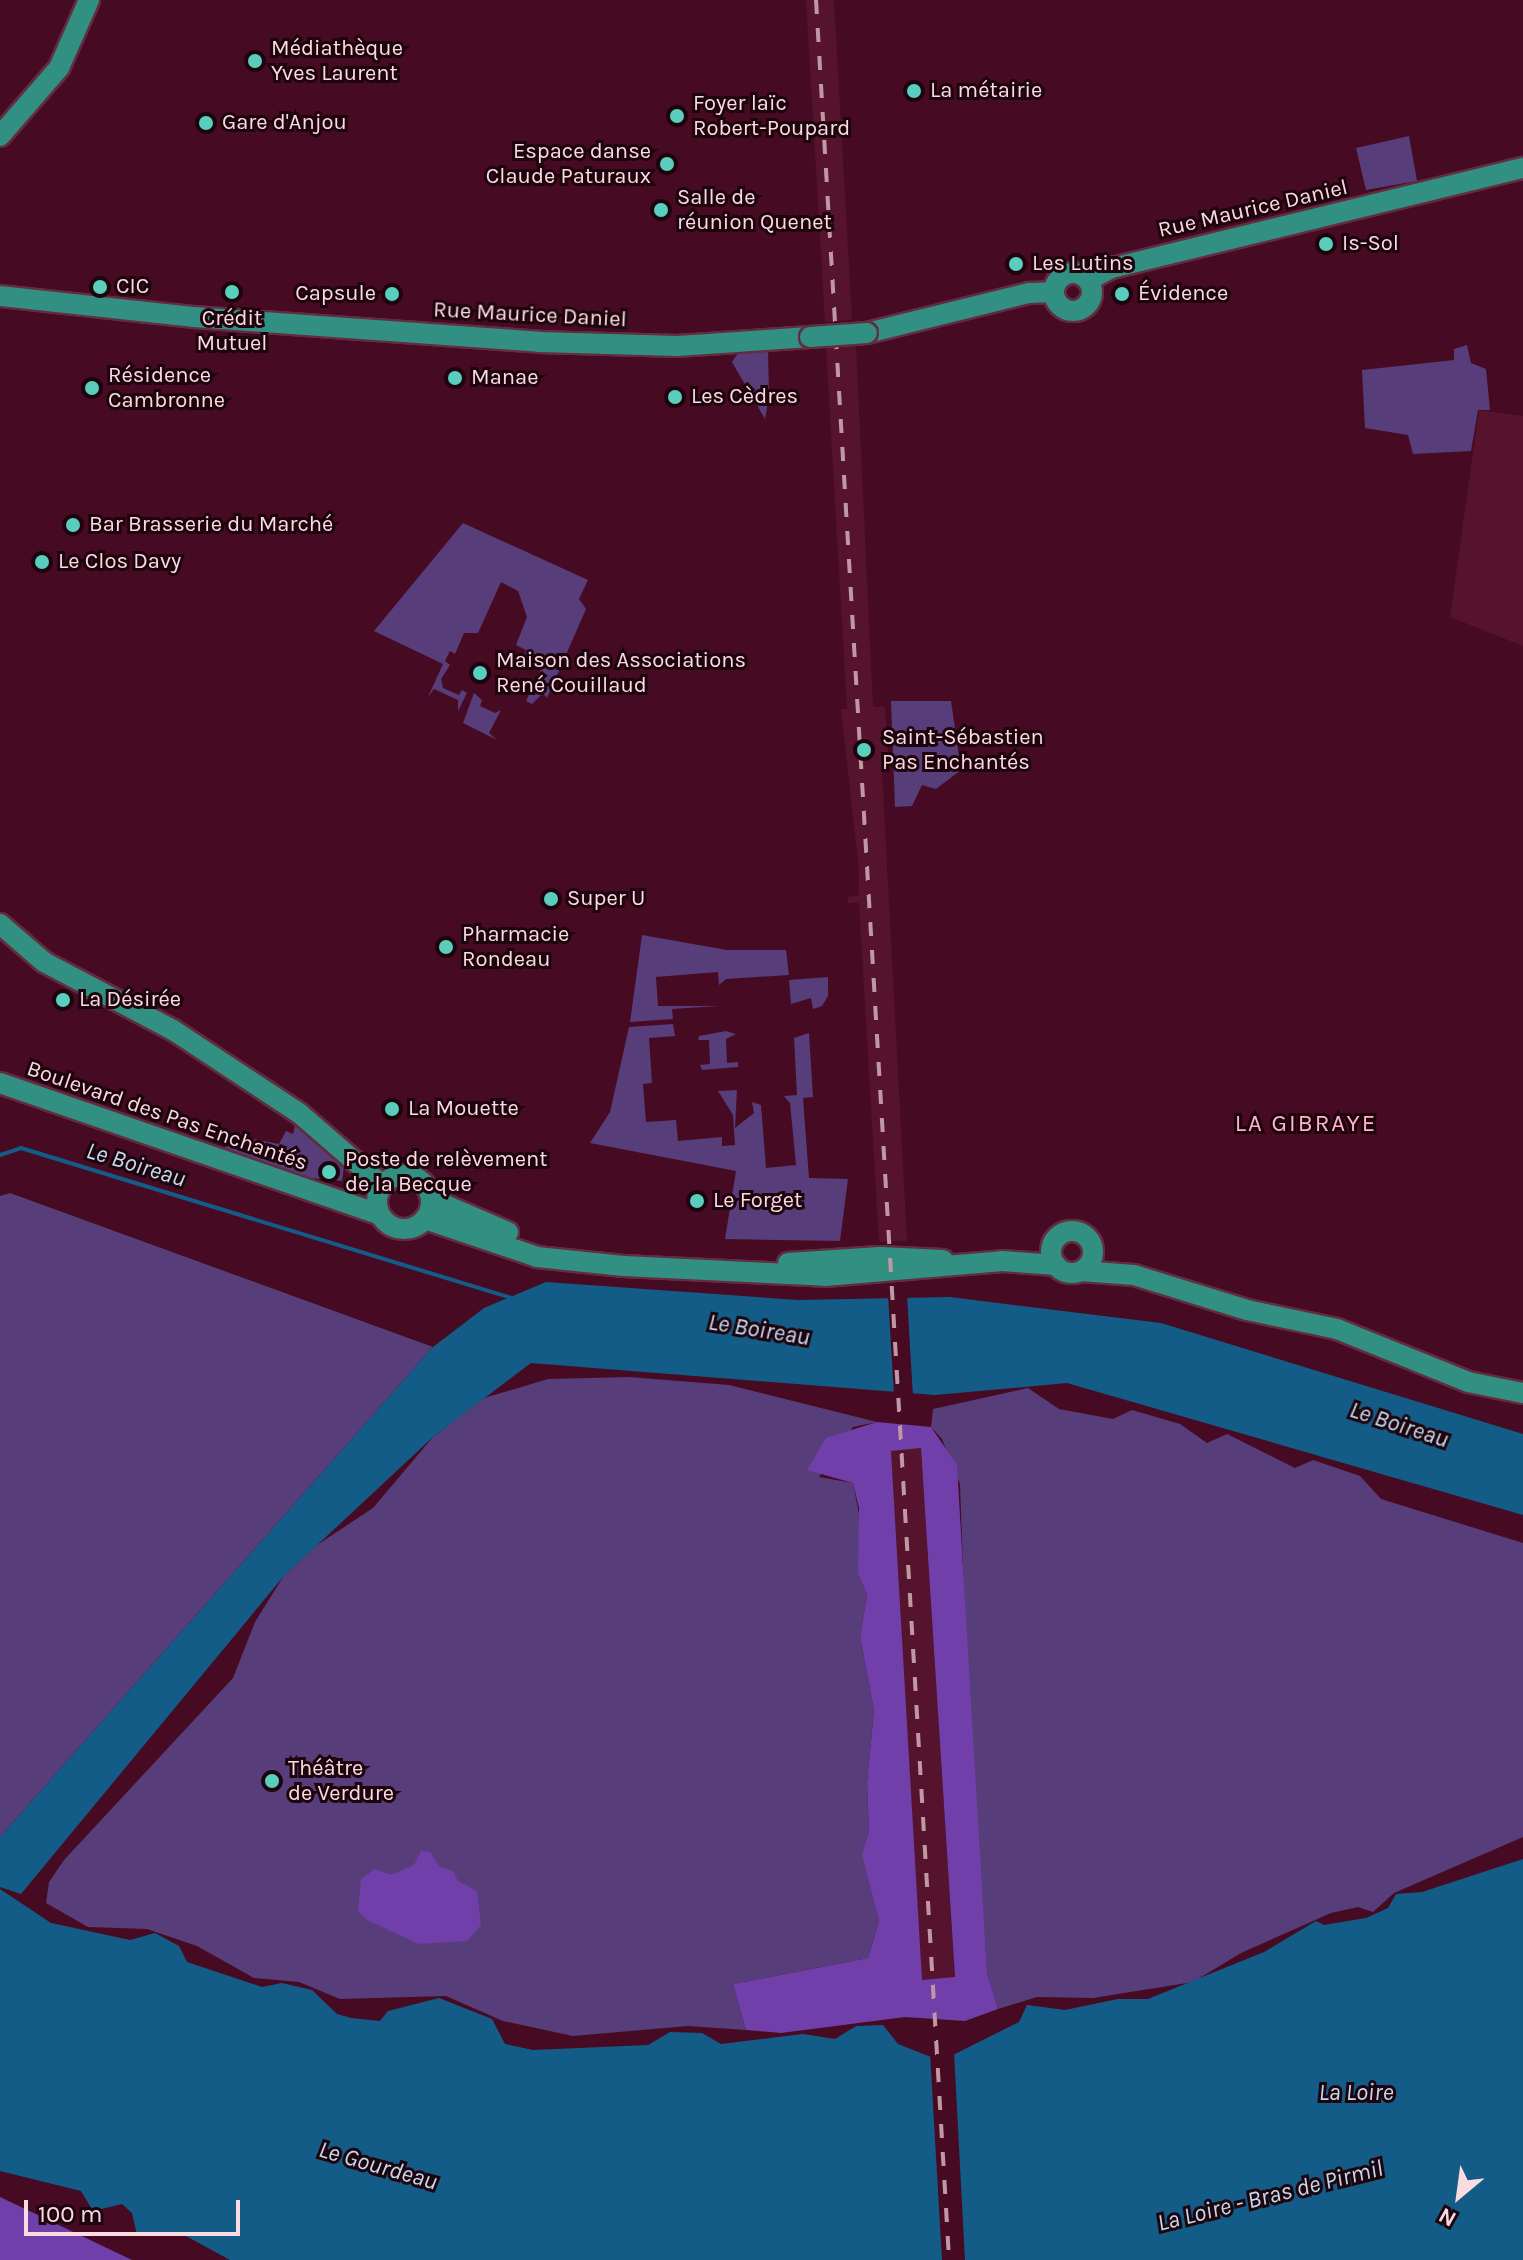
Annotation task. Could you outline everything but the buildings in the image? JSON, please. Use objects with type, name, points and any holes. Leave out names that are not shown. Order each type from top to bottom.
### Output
[{"type":"street","points":[[0,136],[59,68],[89,0]]},
{"type":"street","name":"Rue Maurice Daniel","points":[[1089,280],[1112,268],[1523,168]]},
{"type":"street","points":[[1067,273],[1089,280],[1092,297],[1080,310],[1065,309],[1054,292],[1067,273]]},
{"type":"street","name":"Rue Maurice Daniel","points":[[0,296],[182,316],[539,342],[678,346],[867,333],[1029,293],[1054,292]]},
{"type":"street","points":[[0,924],[44,962],[173,1030],[351,1154],[385,1184],[379,1214]]},
{"type":"street","name":"Boulevard des Pas Enchantés","points":[[0,1083],[379,1214],[398,1229],[425,1219],[537,1257],[603,1264],[742,1270],[880,1257],[967,1264],[1002,1261],[1056,1265]]},
{"type":"street","name":"Boulevard des Pas Enchantés","points":[[319,1194],[420,1180],[431,1199],[526,1240],[603,1264]]},
{"type":"street","points":[[425,1219],[431,1199]]},
{"type":"street","points":[[1134,1275],[1093,1250],[1086,1237],[1073,1232],[1054,1243],[1056,1265],[1070,1273],[1134,1275],[1247,1310],[1358,1335],[1468,1382],[1523,1393]]},
{"type":"street","name":"Boulevard des Pas Enchantés","points":[[1002,1261],[1054,1243]]},
{"type":"street","points":[[1081,1271],[1093,1250]]},
{"type":"shaded area","points":[[806,0],[834,0],[852,320],[825,322]]},
{"type":"shaded area","points":[[1409,136],[1417,181],[1366,190],[1356,148]]},
{"type":"shaded area","points":[[1467,345],[1471,363],[1486,369],[1490,410],[1478,410],[1471,451],[1413,454],[1408,435],[1365,428],[1362,370],[1454,360],[1454,349]]},
{"type":"shaded area","points":[[856,346],[873,707],[885,707],[888,752],[881,753],[907,1241],[879,1242],[859,903],[848,903],[848,897],[859,895],[859,870],[841,709],[847,709],[826,347]]},
{"type":"shaded area","points":[[768,348],[769,396],[765,419],[732,362],[740,350]]},
{"type":"shaded area","points":[[1479,410],[1523,416],[1523,646],[1450,617]]},
{"type":"shaded area","points":[[463,523],[588,580],[579,599],[586,609],[547,698],[543,693],[532,704],[526,701],[544,663],[524,656],[526,650],[516,645],[527,617],[518,591],[501,582],[478,633],[464,633],[455,654],[450,651],[445,661],[450,665],[441,679],[443,688],[459,695],[462,690],[467,693],[458,711],[458,700],[434,689],[428,697],[443,664],[374,631]]},
{"type":"shaded area","points":[[474,693],[482,700],[480,706],[495,713],[501,710],[489,733],[497,740],[463,723]]},
{"type":"shaded area","points":[[891,701],[951,701],[961,770],[936,789],[922,785],[912,806],[895,807]]},
{"type":"shaded area","points":[[642,935],[727,950],[786,950],[789,975],[726,979],[719,985],[718,972],[656,977],[658,1006],[719,1006],[672,1009],[673,1019],[630,1022]]},
{"type":"shaded area","points":[[828,977],[828,996],[822,1006],[813,1009],[811,998],[791,1004],[789,980]]},
{"type":"shaded area","points":[[673,1024],[675,1036],[649,1038],[652,1083],[643,1084],[646,1122],[676,1120],[678,1141],[722,1137],[722,1146],[735,1145],[733,1115],[718,1091],[737,1090],[735,1128],[754,1113],[752,1102],[761,1105],[766,1168],[796,1165],[790,1103],[784,1096],[797,1095],[794,1038],[809,1033],[813,1097],[803,1098],[809,1178],[848,1179],[840,1241],[725,1239],[736,1171],[590,1143],[610,1112],[629,1027]]},
{"type":"shaded area","points":[[726,1031],[736,1034],[726,1039],[727,1063],[738,1062],[738,1067],[702,1070],[700,1065],[710,1064],[709,1040],[698,1040],[699,1036]]},
{"type":"shaded area","points":[[296,1121],[345,1160],[342,1181],[300,1177],[225,1149],[229,1134],[279,1144],[286,1131],[293,1134]]},
{"type":"shaded area","points":[[10,1193],[433,1347],[0,1837],[0,1196]]},
{"type":"shaded area","points":[[629,1377],[729,1385],[877,1422],[853,1427],[819,1477],[853,1483],[863,1535],[858,1574],[867,1595],[860,1637],[874,1710],[867,1783],[869,1832],[863,1854],[879,1921],[868,1958],[733,1984],[746,2030],[688,2026],[573,2036],[503,2021],[446,1996],[340,1999],[299,1982],[254,1978],[197,1946],[147,1929],[88,1927],[46,1903],[49,1882],[64,1860],[233,1678],[255,1622],[283,1577],[317,1545],[373,1508],[433,1437],[484,1398],[548,1379]]},
{"type":"shaded area","points":[[1028,1388],[1059,1409],[1113,1419],[1132,1410],[1180,1424],[1207,1443],[1227,1434],[1295,1468],[1313,1460],[1360,1476],[1381,1499],[1523,1543],[1523,1837],[1394,1893],[1373,1912],[1358,1907],[1331,1913],[1241,1953],[1193,1982],[1093,1998],[1037,1997],[998,2009],[987,1973],[968,1704],[960,1484],[942,1439],[931,1427],[933,1409]]},
{"type":"shaded area","points":[[877,1422],[931,1427],[957,1465],[987,1973],[998,2009],[965,2021],[905,2017],[781,2033],[746,2030],[733,1984],[868,1958],[879,1921],[862,1854],[869,1832],[867,1783],[874,1710],[860,1637],[867,1595],[858,1574],[859,1508],[853,1483],[807,1470],[826,1438]],"holes":[[[921,1448],[955,1977],[922,1980],[891,1451]]]},
{"type":"shaded area","points":[[921,1448],[955,1978],[921,1980],[891,1450]]},
{"type":"shaded area","points":[[421,1851],[430,1852],[440,1867],[453,1871],[458,1881],[477,1891],[481,1925],[467,1941],[419,1944],[367,1920],[358,1911],[361,1879],[375,1869],[391,1875],[414,1865]]},
{"type":"shaded area","points":[[0,2197],[132,2260],[0,2260]]},
{"type":"water","points":[[546,1282],[798,1300],[950,1297],[1161,1323],[1523,1434],[1523,1515],[1067,1383],[935,1395],[531,1363],[433,1437],[283,1577],[21,1894],[0,1887],[0,1837],[433,1347],[484,1308]]},
{"type":"water","name":"La Loire","points":[[1523,1859],[1523,2260],[230,2260],[186,2236],[137,2235],[132,2213],[122,2204],[93,2211],[81,2191],[0,2171],[0,1889],[51,1923],[130,1940],[155,1933],[179,1946],[187,1962],[262,1987],[282,1983],[312,1990],[337,2014],[351,2018],[380,2021],[388,2011],[439,1998],[492,2019],[505,2044],[533,2050],[648,2045],[670,2032],[702,2033],[721,2044],[803,2034],[835,2039],[856,2026],[883,2025],[898,2044],[941,2061],[1019,2022],[1027,2005],[1065,2010],[1118,1999],[1148,1999],[1264,1952],[1316,1921],[1324,1925],[1366,1918],[1388,1908],[1396,1894],[1422,1892]]},
{"type":"pier","points":[[907,1294],[913,1397],[894,1396],[888,1295]]},
{"type":"pier","points":[[954,2052],[965,2260],[942,2260],[930,2053],[941,2057]]},
{"type":"waterway","name":"Le Boireau","points":[[0,1155],[21,1148],[515,1299]]},
{"type":"railway","points":[[816,0],[949,2260]]},
{"type":"place","name":"Médiathèque Yves Laurent","points":[[255,61]]},
{"type":"place","name":"La métairie","points":[[914,91]]},
{"type":"place","name":"Foyer laïc Robert-Poupard","points":[[677,116]]},
{"type":"place","name":"Gare d'Anjou","points":[[206,123]]},
{"type":"place","name":"Espace danse Claude Paturaux","points":[[667,164]]},
{"type":"place","name":"Salle de réunion Quenet","points":[[661,210]]},
{"type":"place","name":"Is-Sol","points":[[1326,244]]},
{"type":"place","name":"Les Lutins","points":[[1016,264]]},
{"type":"place","name":"CIC","points":[[100,287]]},
{"type":"place","name":"Crédit Mutuel","points":[[232,292]]},
{"type":"place","name":"Capsule","points":[[392,294]]},
{"type":"place","name":"Évidence","points":[[1122,294]]},
{"type":"place","name":"Manae","points":[[455,378]]},
{"type":"place","name":"Résidence Cambronne","points":[[92,388]]},
{"type":"place","name":"Les Cèdres","points":[[675,397]]},
{"type":"place","name":"Bar Brasserie du Marché","points":[[73,525]]},
{"type":"place","name":"Le Clos Davy","points":[[42,562]]},
{"type":"place","name":"Maison des Associations René Couillaud","points":[[480,673]]},
{"type":"place","name":"Saint-Sébastien Pas Enchantés","points":[[864,750]]},
{"type":"place","name":"Super U","points":[[551,899]]},
{"type":"place","name":"Pharmacie Rondeau","points":[[446,947]]},
{"type":"place","name":"La Désirée","points":[[63,1000]]},
{"type":"place","name":"La Mouette","points":[[392,1109]]},
{"type":"place","name":"Poste de relèvement de la Becque","points":[[329,1172]]},
{"type":"place","name":"Le Forget","points":[[697,1201]]},
{"type":"place","name":"Théâtre de Verdure","points":[[272,1781]]},
{"type":"district","name":"LA GIBRAYE","points":[[1306,1124]]},
{"type":"water label","name":"Le Gourdeau","points":[[378,2166]]},
{"type":"water label","name":"La Loire - Bras de Pirmil","points":[[1270,2196]]}]
